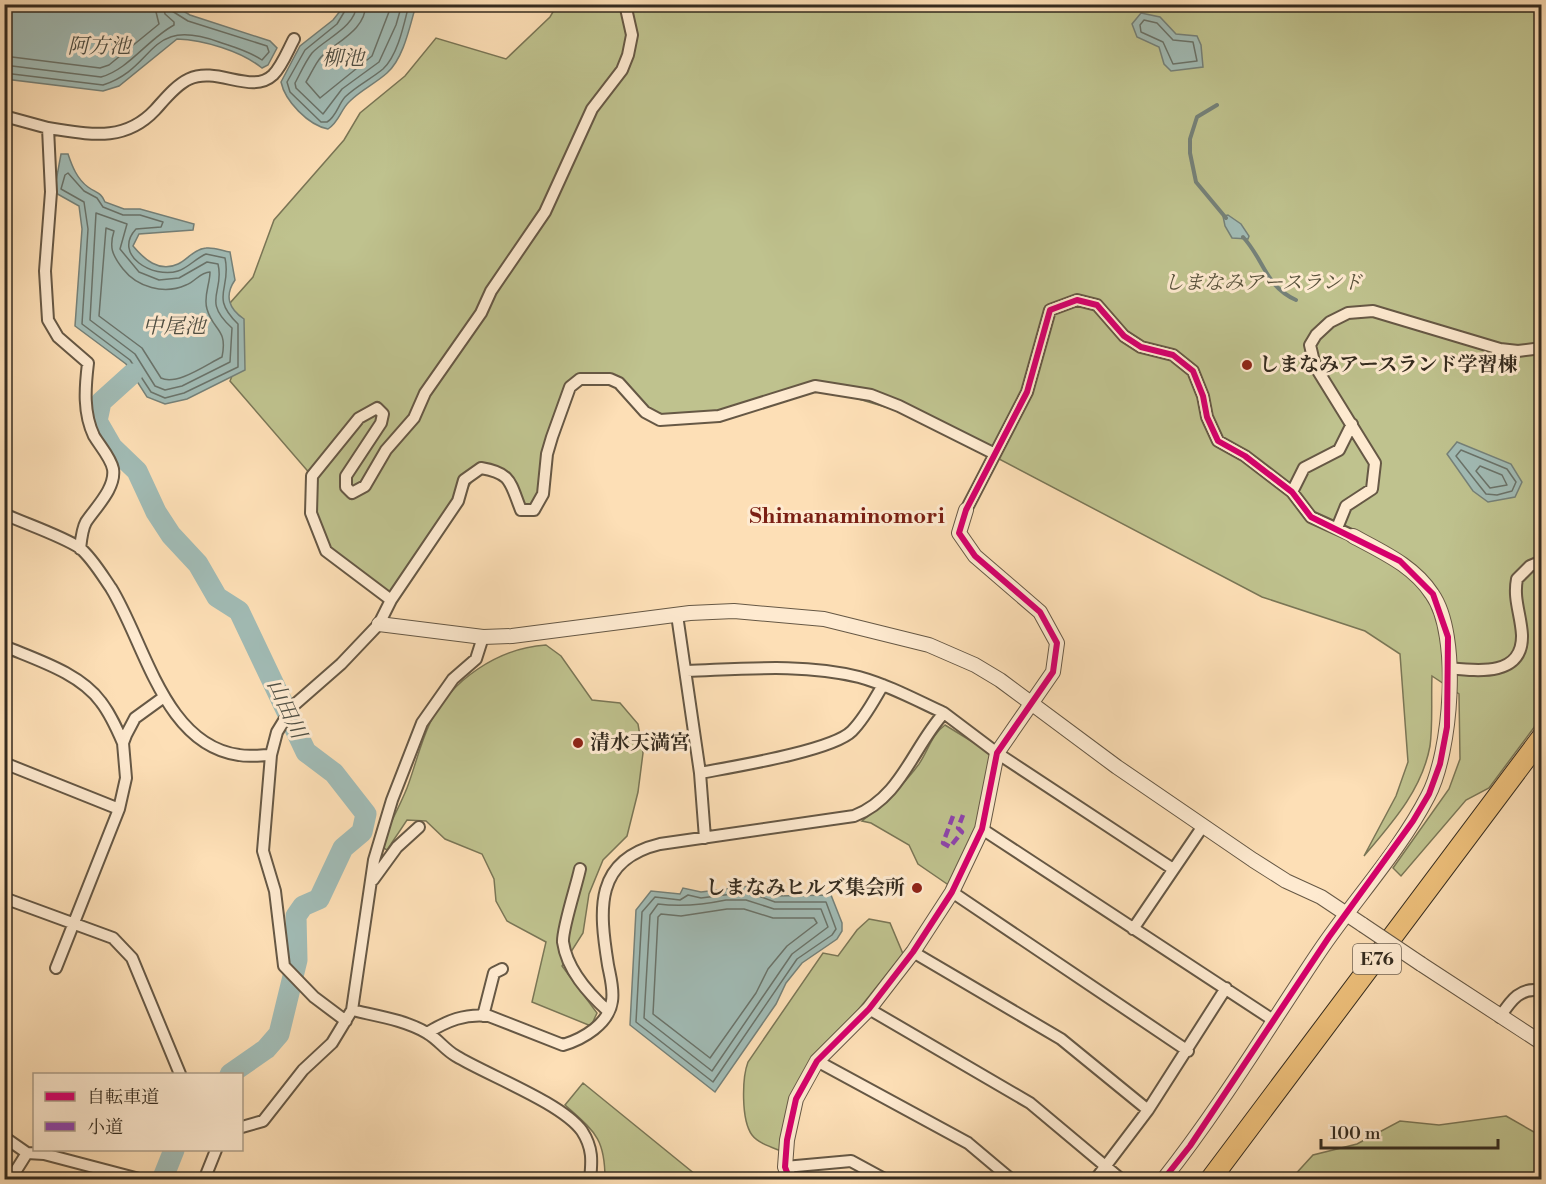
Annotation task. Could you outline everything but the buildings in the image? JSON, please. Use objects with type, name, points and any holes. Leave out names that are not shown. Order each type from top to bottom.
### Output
[{"type":"highway","name":"E76","points":[[1210,1179],[1542,737]]},
{"type":"street","points":[[391,600],[326,551],[311,513],[312,476],[359,418],[377,408],[383,414],[381,423],[346,476],[346,487],[352,493],[358,492],[365,486],[386,450],[414,418],[425,393],[481,313],[491,291],[545,212],[592,109],[622,70],[632,35],[626,4]]},
{"type":"street","points":[[4,116],[48,128],[100,134],[119,133],[134,128],[188,79],[205,74],[249,82],[263,82],[274,74],[294,39]]},
{"type":"street","points":[[48,128],[51,192],[45,271],[48,320],[58,337],[88,363],[85,395],[89,418],[94,435],[113,469],[110,485],[96,510],[84,524],[80,549]]},
{"type":"street","points":[[886,1179],[851,1161],[788,1173],[787,1140],[796,1099],[817,1060],[869,1009],[913,952],[952,892],[982,829],[997,753],[1053,672],[1058,643],[1040,612],[975,556],[959,533],[966,510],[1027,392],[1050,310],[1077,300],[1097,305],[1124,336],[1141,347],[1173,355],[1193,371],[1203,396],[1207,417],[1218,441],[1245,456],[1292,492],[1311,517],[1400,561],[1433,594],[1448,637],[1447,727],[1440,764],[1429,794],[1413,821],[1346,914],[1190,1146],[1163,1179]]},
{"type":"street","points":[[1337,528],[1346,506],[1372,489],[1375,463],[1315,366],[1310,345],[1312,338],[1323,328],[1348,313],[1373,311],[1500,349],[1518,351],[1542,348]]},
{"type":"street","points":[[346,1021],[314,997],[284,966],[276,891],[263,851],[271,755],[277,732],[293,706],[341,664],[379,624],[391,600],[458,501],[464,480],[481,468],[500,471],[511,482],[522,510],[534,510],[543,494],[547,454],[570,387],[580,379],[610,379],[619,383],[645,412],[660,420],[719,416],[815,386],[871,395],[899,406],[995,454]]},
{"type":"street","points":[[1292,492],[1304,468],[1339,450],[1352,424]]},
{"type":"street","points":[[4,514],[80,549],[101,573],[120,604],[164,697],[187,729],[211,747],[239,755],[271,755]]},
{"type":"street","points":[[1449,668],[1479,672],[1501,669],[1518,654],[1522,636],[1517,608],[1517,579],[1530,566],[1542,561]]},
{"type":"street","points":[[379,624],[483,637],[512,636],[677,615],[766,612],[824,619],[868,628],[956,656],[1034,702],[1117,767],[1286,881],[1322,897],[1542,1044]]},
{"type":"street","points":[[677,615],[687,671],[700,773],[705,838]]},
{"type":"street","points":[[243,1127],[263,1121],[303,1070],[332,1043],[352,1010],[360,945],[373,880],[374,860],[382,832],[422,723],[453,679],[476,659],[483,637]]},
{"type":"street","points":[[4,646],[71,676],[88,688],[110,716],[123,743],[126,778],[119,809],[56,968]]},
{"type":"street","points":[[687,671],[788,669],[856,676],[883,685],[944,713],[997,753],[1173,869]]},
{"type":"street","points":[[700,773],[759,762],[838,740],[851,732],[883,685]]},
{"type":"street","points":[[123,743],[135,718],[164,697]]},
{"type":"street","points":[[427,1033],[461,1017],[483,1016],[563,1045],[596,1029],[612,1003],[602,914],[605,888],[616,868],[630,855],[647,847],[854,816],[869,810],[899,780],[944,713]]},
{"type":"street","points":[[4,764],[119,809]]},
{"type":"street","points":[[1133,929],[1203,826]]},
{"type":"street","points":[[373,880],[397,847],[419,827]]},
{"type":"street","points":[[982,829],[1274,1020]]},
{"type":"street","points":[[580,869],[563,940],[573,970],[586,992],[608,1011]]},
{"type":"street","points":[[952,892],[1188,1051]]},
{"type":"street","points":[[4,898],[113,938],[132,958],[180,1073]]},
{"type":"street","points":[[913,952],[1061,1039],[1149,1110]]},
{"type":"street","points":[[483,1016],[494,973],[502,969]]},
{"type":"street","points":[[1095,1179],[1149,1110],[1226,988]]},
{"type":"street","points":[[1500,1017],[1517,994],[1532,989],[1542,991]]},
{"type":"street","points":[[869,1009],[1030,1103],[1122,1179]]},
{"type":"street","points":[[352,1010],[392,1020],[427,1033],[452,1054],[513,1084],[558,1112],[581,1130],[592,1153],[590,1179]]},
{"type":"street","points":[[817,1060],[968,1143],[1012,1179]]},
{"type":"street","points":[[4,1137],[27,1153],[44,1154],[143,1179]]},
{"type":"street","points":[[204,1179],[215,1151]]},
{"type":"street","points":[[10,1179],[27,1153]]},
{"type":"green space","name":"しまなみアースランド","points":[[557,5],[1541,5],[1541,718],[1489,788],[1466,800],[1401,876],[1393,868],[1449,789],[1460,759],[1459,694],[1432,676],[1431,738],[1426,762],[1404,805],[1364,856],[1396,796],[1408,762],[1400,654],[1365,631],[1262,597],[919,417],[815,386],[706,417],[660,420],[619,383],[580,379],[561,413],[534,510],[522,510],[511,482],[481,468],[391,600],[326,551],[311,513],[312,476],[230,381],[236,366],[215,320],[253,277],[274,220],[344,140],[360,113],[405,76],[436,38],[506,59],[550,17]]},
{"type":"green space","points":[[546,645],[561,656],[592,700],[620,703],[638,724],[643,753],[638,792],[627,836],[603,860],[589,894],[583,933],[562,966],[597,1013],[591,1026],[532,1002],[546,942],[507,921],[496,901],[494,879],[482,854],[445,839],[426,821],[407,820],[387,850],[380,846],[407,788],[430,723],[450,693],[463,680],[494,660],[528,647]]},
{"type":"green space","points":[[945,725],[994,755],[978,827],[950,886],[918,864],[909,845],[871,823],[862,821],[906,780],[919,764],[933,738]]},
{"type":"green space","points":[[869,919],[890,923],[903,954],[858,1010],[815,1056],[781,1151],[765,1145],[752,1135],[746,1120],[744,1088],[748,1062],[823,953],[838,956],[857,930]]},
{"type":"green space","points":[[583,1083],[701,1179],[605,1179],[603,1154],[596,1137],[591,1129],[565,1105]]},
{"type":"green space","points":[[1506,1116],[1541,1136],[1541,1179],[1291,1179],[1313,1155],[1357,1144],[1400,1121],[1439,1125]]},
{"type":"water","name":"阿方池","points":[[5,4],[173,5],[190,15],[270,41],[277,48],[268,65],[262,68],[244,56],[222,48],[177,39],[119,86],[103,91],[5,79]]},
{"type":"water","name":"柳池","points":[[345,5],[416,5],[406,41],[393,67],[350,101],[328,129],[313,123],[298,111],[287,97],[281,82],[300,46],[333,20]]},
{"type":"water","points":[[1141,13],[1160,17],[1176,34],[1197,36],[1201,45],[1203,67],[1171,71],[1164,64],[1159,47],[1137,37],[1132,24]]},
{"type":"water","name":"中尾池","points":[[61,154],[68,154],[81,180],[100,194],[105,202],[124,209],[140,209],[194,224],[193,230],[139,234],[133,246],[152,263],[164,267],[171,266],[198,250],[206,248],[230,252],[235,280],[229,297],[235,311],[244,319],[245,370],[187,399],[165,404],[147,397],[126,364],[75,326],[82,229],[79,206],[54,192]]},
{"type":"water","points":[[1228,215],[1241,224],[1249,236],[1248,239],[1232,238],[1225,226],[1223,216]]},
{"type":"water","points":[[1457,442],[1511,464],[1522,482],[1515,497],[1488,502],[1473,491],[1447,454]]},
{"type":"water","points":[[750,886],[776,896],[831,895],[842,923],[842,931],[837,939],[802,963],[786,983],[776,1004],[715,1092],[630,1025],[636,910],[651,891],[680,894],[683,888],[701,892]]},
{"type":"waterway","points":[[1217,105],[1197,117],[1190,139],[1190,153],[1196,182],[1226,218]]},
{"type":"waterway","points":[[1243,237],[1271,280],[1278,288],[1296,300]]},
{"type":"waterway","name":"山田川","points":[[132,374],[101,402],[97,421],[112,447],[137,471],[156,512],[171,535],[198,564],[217,597],[239,611],[306,752],[334,773],[366,814],[362,832],[343,848],[319,899],[303,906],[296,916],[297,960],[279,1034],[266,1049],[231,1073]]},
{"type":"waterway","name":"山田川","points":[[162,1180],[174,1151]]},
{"type":"marked path","points":[[953,816],[943,843],[950,847],[962,832],[958,828],[963,815]]},
{"type":"cycle path","points":[[790,1180],[785,1167],[787,1140],[796,1099],[817,1061],[869,1009],[913,952],[952,892],[982,829],[997,753],[1053,672],[1057,643],[1040,612],[975,556],[959,533],[966,510],[1027,392],[1050,310],[1077,300],[1097,305],[1124,336],[1141,347],[1173,355],[1193,371],[1203,396],[1207,417],[1218,441],[1245,456],[1292,492],[1311,517],[1400,561],[1433,594],[1448,637],[1447,727],[1440,764],[1429,794],[1413,821],[1329,937],[1190,1146],[1163,1180]]},
{"type":"place","name":"しまなみアースランド学習棟","points":[[1247,365]]},
{"type":"place","name":"清水天満宮","points":[[578,743]]},
{"type":"place","name":"しまなみヒルズ集会所","points":[[917,888]]},
{"type":"district","name":"Shimanaminomori","points":[[847,516]]}]
